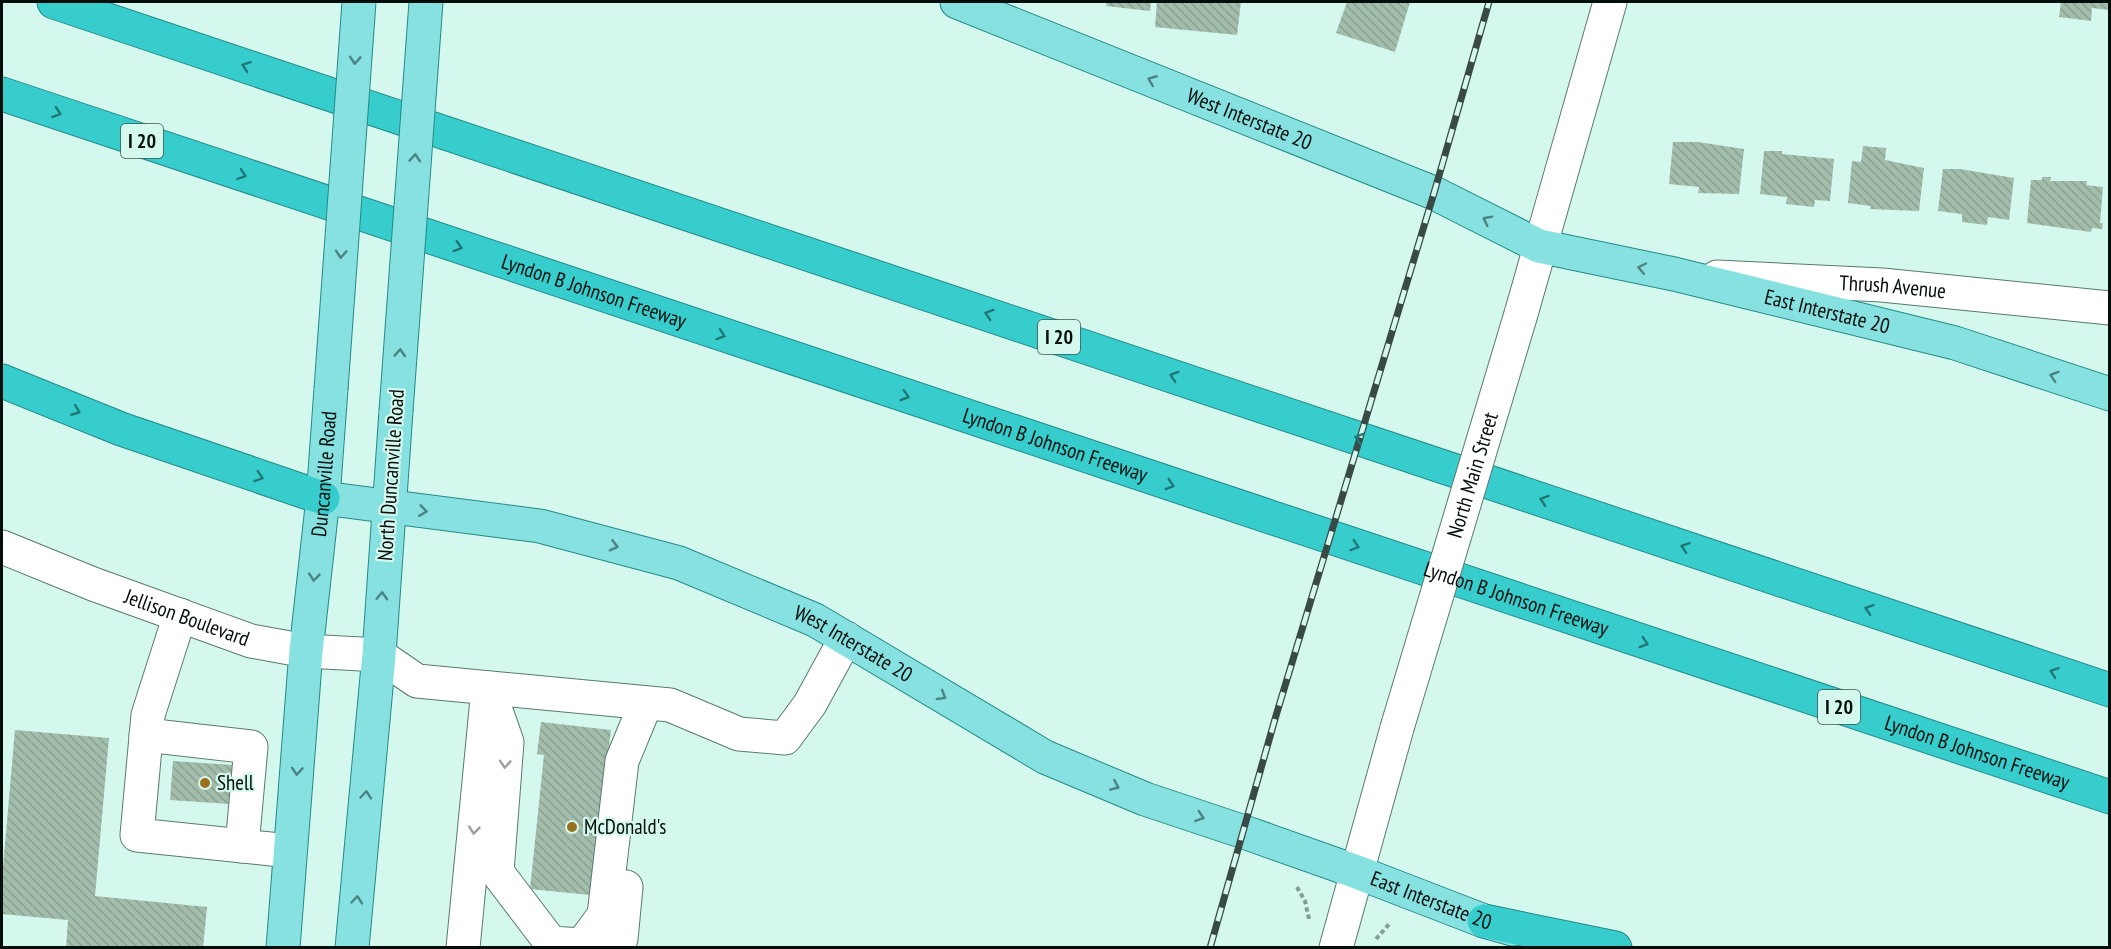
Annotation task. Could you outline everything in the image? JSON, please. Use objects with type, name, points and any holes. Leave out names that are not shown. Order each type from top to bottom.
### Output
[{"type":"highway","name":"I 20","points":[[54,2],[2109,690]]},
{"type":"highway","name":"Lyndon B Johnson Freeway","points":[[2,94],[2109,797]]},
{"type":"highway","points":[[2,381],[120,429],[323,498]]},
{"type":"highway","points":[[1484,921],[1615,948]]},
{"type":"main road","name":"Duncanville Road","points":[[283,948],[306,651],[323,498],[359,2]]},
{"type":"main road","name":"North Duncanville Road","points":[[352,948],[379,655],[426,2]]},
{"type":"main road","name":"West Interstate 20","points":[[957,2],[1434,193],[1539,246]]},
{"type":"main road","name":"East Interstate 20","points":[[1539,246],[1674,274],[1955,343],[2109,394]]},
{"type":"main road","name":"West Interstate 20","points":[[323,498],[540,526],[679,563],[815,620],[1045,757],[1144,799],[1357,872]]},
{"type":"main road","name":"East Interstate 20","points":[[1357,872],[1484,921],[1574,948]]},
{"type":"street","name":"North Main Street","points":[[1336,948],[1397,728],[1521,314],[1610,2]]},
{"type":"street","name":"Thrush Avenue","points":[[1674,274],[1882,285],[2109,308]]},
{"type":"street","name":"Jellison Boulevard","points":[[2,547],[93,584],[251,641],[306,651],[379,655]]},
{"type":"street","points":[[180,615],[148,715],[136,835],[290,851]]},
{"type":"street","points":[[379,655],[417,681],[670,705],[739,734],[785,738],[810,704],[846,639]]},
{"type":"street","points":[[488,688],[507,742],[497,872],[551,943],[582,945],[604,915],[622,761],[646,703]]},
{"type":"street","points":[[464,947],[488,688]]},
{"type":"street","points":[[617,943],[646,703]]},
{"type":"street","points":[[146,735],[251,747],[242,846]]},
{"type":"path","points":[[1297,886],[1305,901],[1309,921]]},
{"type":"path","points":[[1376,939],[1390,923]]},
{"type":"building","points":[[1107,2],[1151,2],[1150,11],[1106,6]]},
{"type":"building","points":[[1157,2],[1241,2],[1237,35],[1155,27]]},
{"type":"building","points":[[1347,2],[1410,2],[1395,52],[1336,33]]},
{"type":"building","points":[[2061,2],[2110,2],[2110,10],[2092,8],[2091,21],[2059,17]]},
{"type":"building","points":[[1673,142],[1698,142],[1744,149],[1739,194],[1698,193],[1699,187],[1669,184]]},
{"type":"building","points":[[1863,146],[1886,148],[1885,160],[1924,168],[1919,211],[1870,209],[1871,206],[1848,203],[1852,161],[1861,162]]},
{"type":"building","points":[[1764,151],[1782,151],[1782,154],[1834,159],[1830,201],[1815,200],[1814,207],[1786,204],[1787,197],[1760,194]]},
{"type":"building","points":[[1943,169],[1960,169],[2014,178],[2009,220],[1988,217],[1987,225],[1962,222],[1962,214],[1938,211]]},
{"type":"building","points":[[2042,177],[2051,177],[2050,181],[2087,181],[2086,185],[2103,187],[2100,223],[2103,223],[2102,229],[2092,228],[2091,232],[2027,223],[2031,180],[2042,180]]},
{"type":"building","name":"McDonald's","points":[[541,722],[611,730],[600,896],[530,889],[544,755],[537,754]]},
{"type":"building","points":[[15,730],[109,738],[95,896],[207,907],[203,948],[66,948],[68,920],[2,914],[2,878]]},
{"type":"building","points":[[173,761],[233,765],[230,804],[170,800]]},
{"type":"railway","points":[[1210,948],[1275,719],[1434,193],[1489,2]]},
{"type":"place","name":"Shell","points":[[205,783]]},
{"type":"place","name":"McDonald's","points":[[572,827]]}]
